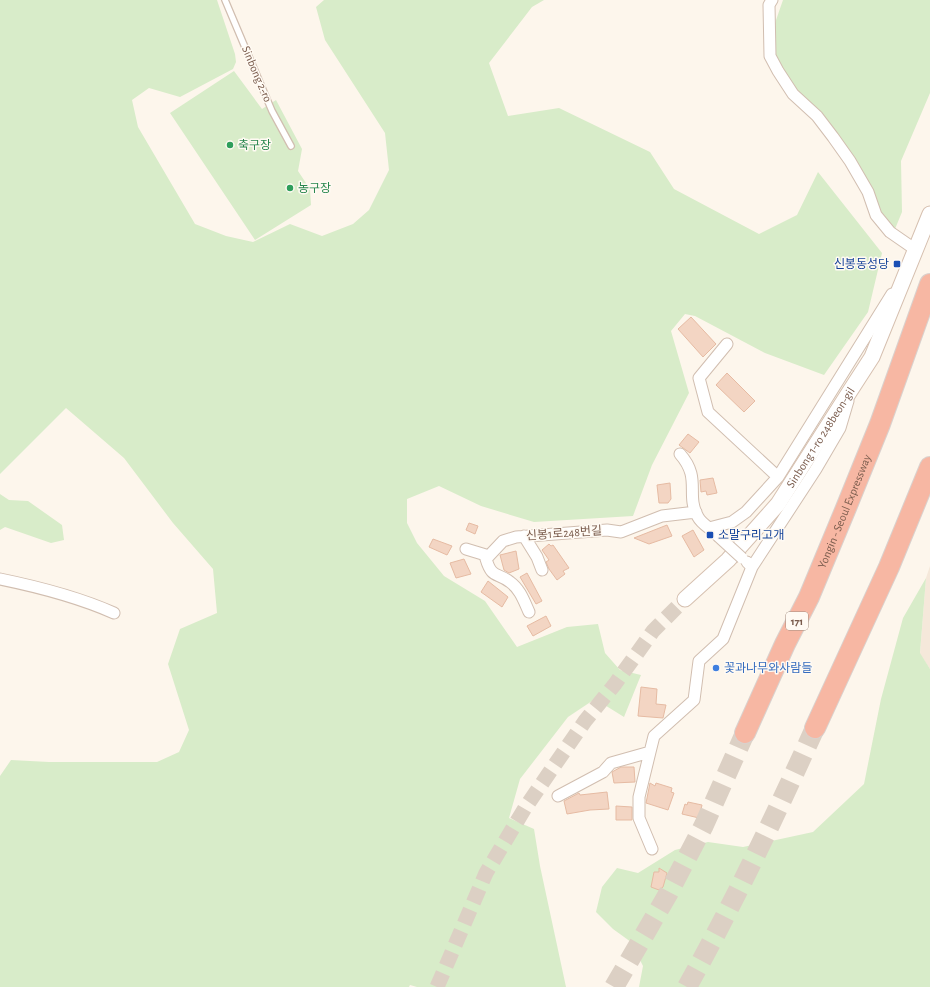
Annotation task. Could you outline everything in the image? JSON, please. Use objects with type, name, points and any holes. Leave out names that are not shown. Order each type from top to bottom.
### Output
[{"type":"highway","name":"Yongin - Seoul Expressway","points":[[746,733],[785,644],[809,597],[846,508],[880,424],[930,284]]},
{"type":"highway","points":[[814,728],[904,529],[930,467]]},
{"type":"street","points":[[772,0],[769,5],[770,56],[778,71],[793,94],[817,116],[846,155],[868,192],[876,215],[890,232],[916,250]]},
{"type":"street","name":"Sinbong 1-ro 248beon-gil","points":[[686,599],[728,560],[778,504],[872,357],[930,214]]},
{"type":"street","points":[[709,528],[732,522],[746,512],[778,477],[910,265]]},
{"type":"street","points":[[727,344],[699,378],[708,412],[778,477]]},
{"type":"street","points":[[652,849],[639,818],[639,797],[654,736],[694,700],[699,661],[723,640],[752,567],[816,469],[840,428],[850,391]]},
{"type":"street","points":[[680,454],[688,463],[692,473],[694,504],[698,518],[752,567]]},
{"type":"street","name":"신봉1로248번길","points":[[487,558],[503,541],[524,536],[607,530],[620,532],[662,516],[696,512]]},
{"type":"street","points":[[524,536],[537,557],[542,570]]},
{"type":"street","points":[[466,549],[487,558],[489,569],[496,576],[510,582],[523,596],[529,612]]},
{"type":"street","points":[[0,579],[33,586],[97,605],[114,613]]},
{"type":"street","points":[[558,796],[603,772],[611,763],[650,752]]},
{"type":"lane","name":"Sinbong 2-ro","points":[[226,0],[272,111],[291,146]]},
{"type":"shaded area","points":[[930,566],[930,669],[920,654],[926,578]]},
{"type":"green space","points":[[0,0],[217,0],[235,54],[236,62],[233,69],[180,97],[149,88],[132,100],[138,127],[195,224],[226,236],[253,242],[290,224],[322,236],[353,224],[369,210],[389,170],[385,133],[325,40],[316,7],[324,0],[544,0],[532,7],[489,63],[508,116],[559,108],[650,152],[674,189],[759,234],[797,215],[818,172],[882,253],[868,312],[824,375],[765,353],[695,316],[685,314],[671,331],[689,393],[652,465],[633,516],[534,522],[481,506],[439,486],[407,499],[407,523],[417,543],[444,576],[485,601],[517,647],[567,627],[598,624],[605,653],[620,670],[641,675],[624,717],[595,699],[568,717],[520,779],[509,818],[534,829],[540,866],[566,987],[417,987],[410,985],[409,987],[0,987],[0,776],[11,760],[49,762],[157,762],[179,752],[189,730],[168,664],[180,629],[217,613],[213,569],[173,523],[124,458],[66,408],[0,474]]},
{"type":"green space","points":[[783,0],[930,0],[930,93],[901,161],[902,212],[895,229],[877,213],[867,188],[786,81],[775,59],[775,23]]},
{"type":"green space","points":[[234,71],[262,109],[276,100],[302,149],[298,171],[310,189],[311,205],[255,240],[170,113]]},
{"type":"green space","points":[[0,494],[9,500],[28,501],[62,525],[64,540],[51,543],[5,527],[0,530]]},
{"type":"green space","points":[[926,578],[920,653],[930,669],[930,987],[639,987],[643,966],[631,942],[613,929],[596,912],[602,887],[617,868],[638,873],[675,850],[708,842],[743,847],[813,832],[864,784],[881,699],[903,618]]},
{"type":"building","points":[[691,317],[716,344],[703,357],[678,329]]},
{"type":"building","points":[[727,373],[755,401],[744,412],[716,385]]},
{"type":"building","points":[[688,434],[699,442],[690,453],[679,445]]},
{"type":"building","points":[[713,478],[717,493],[707,495],[706,491],[701,492],[700,480]]},
{"type":"building","points":[[670,483],[671,499],[668,503],[659,503],[657,485]]},
{"type":"building","points":[[469,523],[478,526],[475,534],[466,530]]},
{"type":"building","points":[[667,525],[672,536],[649,544],[634,538]]},
{"type":"building","points":[[693,530],[704,550],[694,557],[682,536]]},
{"type":"building","points":[[433,539],[452,546],[447,555],[429,547]]},
{"type":"building","points":[[549,544],[551,546],[553,545],[569,568],[563,571],[565,574],[557,580],[549,569],[546,562],[549,560],[542,550]]},
{"type":"building","points":[[516,551],[519,569],[509,573],[504,570],[500,555]]},
{"type":"building","points":[[464,559],[471,574],[456,578],[450,563]]},
{"type":"building","points":[[527,573],[542,601],[536,604],[520,577]]},
{"type":"building","points":[[488,581],[508,597],[502,607],[481,592]]},
{"type":"building","points":[[546,616],[551,626],[533,636],[527,626]]},
{"type":"building","points":[[641,687],[657,689],[656,704],[666,705],[663,718],[638,716]]},
{"type":"building","points":[[621,767],[634,767],[635,782],[614,783],[612,772]]},
{"type":"building","points":[[650,783],[655,786],[656,783],[672,788],[671,792],[674,793],[668,810],[646,803]]},
{"type":"building","points":[[607,792],[609,809],[590,810],[567,814],[564,801],[579,793],[580,795]]},
{"type":"building","points":[[688,802],[702,805],[699,818],[682,814],[685,804],[687,805]]},
{"type":"building","points":[[616,806],[632,807],[632,820],[616,820]]},
{"type":"building","points":[[659,868],[667,873],[663,887],[659,890],[651,887],[654,872],[659,872]]},
{"type":"tunnel","points":[[437,987],[486,873],[525,808],[585,721],[615,684],[653,631],[685,599]]},
{"type":"tunnel","points":[[687,987],[754,859],[815,728]]},
{"type":"tunnel","points":[[614,987],[668,894],[704,825],[745,733]]},
{"type":"place","name":"축구장","points":[[230,145]]},
{"type":"place","name":"농구장","points":[[290,188]]},
{"type":"place","name":"신봉동성당","points":[[897,264]]},
{"type":"place","name":"소말구리고개","points":[[710,535]]},
{"type":"place","name":"꽃과나무와사람들","points":[[716,668]]}]
